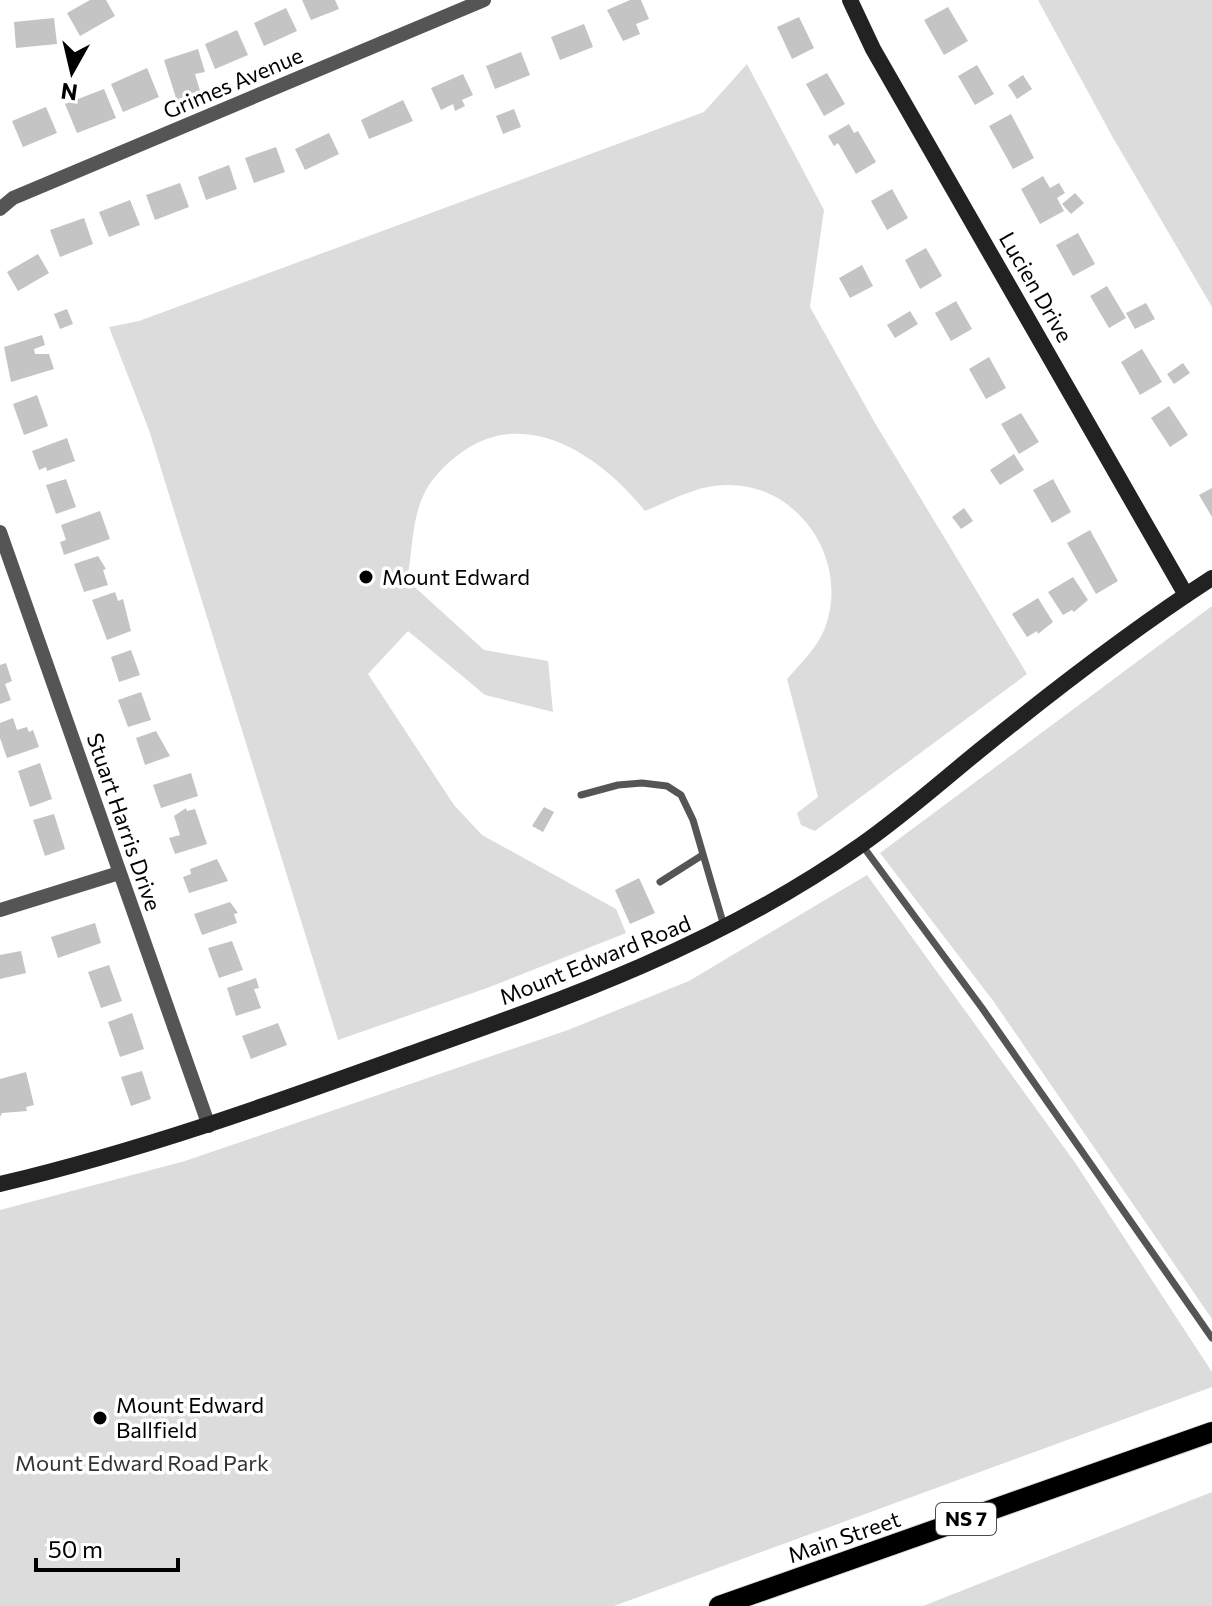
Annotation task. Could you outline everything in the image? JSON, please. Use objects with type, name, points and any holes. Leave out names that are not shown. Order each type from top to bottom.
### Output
[{"type":"main road","name":"Main Street","points":[[719,1606],[1212,1432]]},
{"type":"street","name":"Grimes Avenue","points":[[0,209],[13,198],[484,0]]},
{"type":"street","name":"Lucien Drive","points":[[850,0],[873,49],[1186,595]]},
{"type":"street","name":"Stuart Harris Drive","points":[[0,532],[209,1126]]},
{"type":"street","name":"Mount Edward Road","points":[[0,1184],[112,1157],[209,1126],[570,998],[673,955],[862,845],[1045,697],[1212,578]]},
{"type":"street","points":[[0,910],[119,873]]},
{"type":"lane","points":[[581,795],[618,785],[667,786],[681,795],[693,820],[724,928]]},
{"type":"lane","points":[[862,845],[982,1008],[1212,1338]]},
{"type":"lane","points":[[660,882],[701,856]]},
{"type":"green space","points":[[1038,0],[1212,0],[1212,307],[1112,136]]},
{"type":"green space","points":[[747,64],[824,210],[810,307],[875,423],[1027,674],[815,831],[801,825],[797,813],[818,797],[787,679],[810,654],[823,633],[831,600],[830,575],[823,551],[811,529],[795,511],[775,497],[752,488],[726,485],[695,490],[645,511],[609,473],[587,457],[564,444],[540,436],[515,434],[490,438],[465,450],[438,473],[421,501],[407,580],[484,650],[548,661],[553,712],[485,695],[408,631],[368,674],[454,805],[482,835],[616,909],[626,933],[487,988],[338,1040],[149,430],[109,327],[139,321],[704,112]]},
{"type":"green space","points":[[1212,606],[1212,1319],[994,1002],[880,853]]},
{"type":"green space","name":"Mount Edward Road Park","points":[[867,875],[1076,1164],[1212,1372],[1212,1387],[614,1606],[0,1606],[0,1210],[185,1161],[568,1030],[689,981]]},
{"type":"green space","points":[[1212,1492],[1212,1606],[923,1606]]},
{"type":"building","points":[[90,0],[106,0],[115,16],[80,36],[67,13]]},
{"type":"building","points":[[302,0],[335,0],[339,9],[311,20]]},
{"type":"building","points":[[630,0],[641,0],[649,19],[636,24],[640,34],[623,41],[607,10]]},
{"type":"building","points":[[948,7],[968,41],[944,55],[924,20]]},
{"type":"building","points":[[286,8],[297,31],[264,46],[254,23]]},
{"type":"building","points":[[799,17],[814,48],[792,59],[777,27]]},
{"type":"building","points":[[54,18],[57,44],[16,48],[14,22]]},
{"type":"building","points":[[584,24],[593,47],[560,60],[551,37]]},
{"type":"building","points":[[237,30],[248,55],[215,69],[205,44]]},
{"type":"building","points":[[198,49],[205,72],[195,74],[201,94],[177,101],[164,60]]},
{"type":"building","points":[[521,52],[530,75],[495,89],[486,66]]},
{"type":"building","points":[[977,65],[994,94],[975,105],[958,76]]},
{"type":"building","points":[[147,68],[159,97],[123,112],[111,84]]},
{"type":"building","points":[[827,73],[845,104],[824,116],[806,84]]},
{"type":"building","points":[[463,74],[473,95],[462,100],[465,106],[455,111],[453,104],[441,110],[431,88]]},
{"type":"building","points":[[1023,75],[1032,89],[1017,99],[1008,85]]},
{"type":"building","points":[[104,89],[116,118],[77,133],[65,104]]},
{"type":"building","points":[[403,100],[413,121],[369,139],[361,120]]},
{"type":"building","points":[[46,107],[57,133],[23,147],[12,121]]},
{"type":"building","points":[[514,109],[521,127],[503,134],[496,116]]},
{"type":"building","points":[[1011,114],[1034,158],[1013,169],[989,126]]},
{"type":"building","points":[[849,124],[854,133],[858,131],[876,162],[856,174],[838,143],[834,146],[828,136]]},
{"type":"building","points":[[329,133],[339,154],[305,170],[295,149]]},
{"type":"building","points":[[276,147],[285,172],[254,183],[245,158]]},
{"type":"building","points":[[229,165],[237,189],[206,200],[198,177]]},
{"type":"building","points":[[1043,176],[1050,188],[1059,183],[1065,193],[1057,198],[1064,211],[1040,224],[1021,189]]},
{"type":"building","points":[[180,183],[189,207],[155,220],[146,195]]},
{"type":"building","points":[[892,189],[908,218],[887,230],[871,201]]},
{"type":"building","points":[[1075,193],[1084,203],[1071,214],[1062,204]]},
{"type":"building","points":[[130,200],[140,225],[109,237],[99,212]]},
{"type":"building","points":[[84,218],[93,244],[60,257],[50,230]]},
{"type":"building","points":[[1078,233],[1095,264],[1073,276],[1056,245]]},
{"type":"building","points":[[926,248],[942,276],[920,289],[905,260]]},
{"type":"building","points":[[38,254],[49,273],[18,291],[7,272]]},
{"type":"building","points":[[862,265],[873,286],[850,298],[839,278]]},
{"type":"building","points":[[1107,286],[1126,318],[1109,328],[1090,296]]},
{"type":"building","points":[[956,301],[972,329],[951,341],[935,313]]},
{"type":"building","points":[[1146,303],[1155,319],[1135,329],[1126,313]]},
{"type":"building","points":[[67,309],[73,324],[60,329],[54,314]]},
{"type":"building","points":[[910,311],[918,324],[895,338],[887,325]]},
{"type":"building","points":[[42,335],[45,345],[34,349],[35,354],[49,354],[54,369],[11,382],[4,347]]},
{"type":"building","points":[[1142,349],[1162,382],[1140,395],[1121,362]]},
{"type":"building","points":[[989,357],[1006,388],[986,399],[969,369]]},
{"type":"building","points":[[1183,363],[1190,373],[1174,384],[1167,374]]},
{"type":"building","points":[[37,395],[48,426],[24,435],[13,404]]},
{"type":"building","points":[[1169,406],[1188,435],[1170,447],[1151,418]]},
{"type":"building","points":[[1021,413],[1039,442],[1019,454],[1001,424]]},
{"type":"building","points":[[67,438],[75,461],[47,471],[46,467],[39,470],[32,451]]},
{"type":"building","points":[[1014,454],[1024,470],[1000,485],[990,470]]},
{"type":"building","points":[[66,479],[76,507],[56,514],[46,485]]},
{"type":"building","points":[[1053,479],[1071,512],[1052,523],[1033,490]]},
{"type":"building","points":[[1212,488],[1212,517],[1199,495]]},
{"type":"building","points":[[964,508],[973,521],[961,529],[952,517]]},
{"type":"building","points":[[100,511],[110,539],[64,555],[60,542],[66,540],[61,525]]},
{"type":"building","points":[[1090,530],[1118,581],[1096,594],[1067,543]]},
{"type":"building","points":[[98,556],[106,569],[103,570],[108,585],[84,592],[74,564]]},
{"type":"building","points":[[1073,577],[1088,600],[1074,612],[1072,610],[1063,615],[1048,592]]},
{"type":"building","points":[[115,592],[118,601],[123,599],[131,631],[107,640],[92,600]]},
{"type":"building","points":[[1038,598],[1053,622],[1038,634],[1037,631],[1027,637],[1012,614]]},
{"type":"building","points":[[131,650],[140,675],[119,682],[111,657]]},
{"type":"building","points":[[6,663],[12,681],[5,684],[11,700],[0,704],[0,665]]},
{"type":"building","points":[[141,692],[151,720],[128,727],[118,700]]},
{"type":"building","points":[[13,718],[17,730],[27,727],[29,732],[33,730],[39,747],[7,758],[0,738],[0,723]]},
{"type":"building","points":[[156,731],[170,756],[145,765],[136,738]]},
{"type":"building","points":[[40,763],[52,799],[30,807],[18,771]]},
{"type":"building","points":[[191,773],[198,796],[161,808],[153,785]]},
{"type":"building","points":[[544,807],[554,812],[543,832],[532,826]]},
{"type":"building","points":[[186,808],[187,811],[195,809],[207,844],[175,854],[169,838],[180,835],[174,816]]},
{"type":"building","points":[[54,814],[65,849],[45,856],[33,820]]},
{"type":"building","points":[[217,859],[228,881],[189,893],[183,877],[191,874],[190,869]]},
{"type":"building","points":[[639,878],[655,913],[630,924],[615,890]]},
{"type":"building","points":[[230,902],[238,913],[234,914],[237,923],[202,935],[194,914]]},
{"type":"building","points":[[95,923],[101,943],[58,958],[51,937]]},
{"type":"building","points":[[232,941],[243,970],[219,978],[208,948]]},
{"type":"building","points":[[21,951],[26,973],[0,979],[0,955]]},
{"type":"building","points":[[109,965],[122,1001],[101,1008],[88,972]]},
{"type":"building","points":[[256,978],[259,988],[254,989],[261,1008],[236,1016],[227,988]]},
{"type":"building","points":[[132,1013],[144,1049],[120,1057],[108,1022]]},
{"type":"building","points":[[278,1023],[287,1045],[251,1059],[242,1036]]},
{"type":"building","points":[[142,1071],[151,1099],[131,1106],[121,1077]]},
{"type":"building","points":[[26,1072],[34,1105],[26,1107],[27,1111],[2,1113],[0,1117],[0,1079]]},
{"type":"place","name":"Mount Edward","points":[[366,577]]},
{"type":"place","name":"Mount Edward Ballfield","points":[[100,1418]]}]
